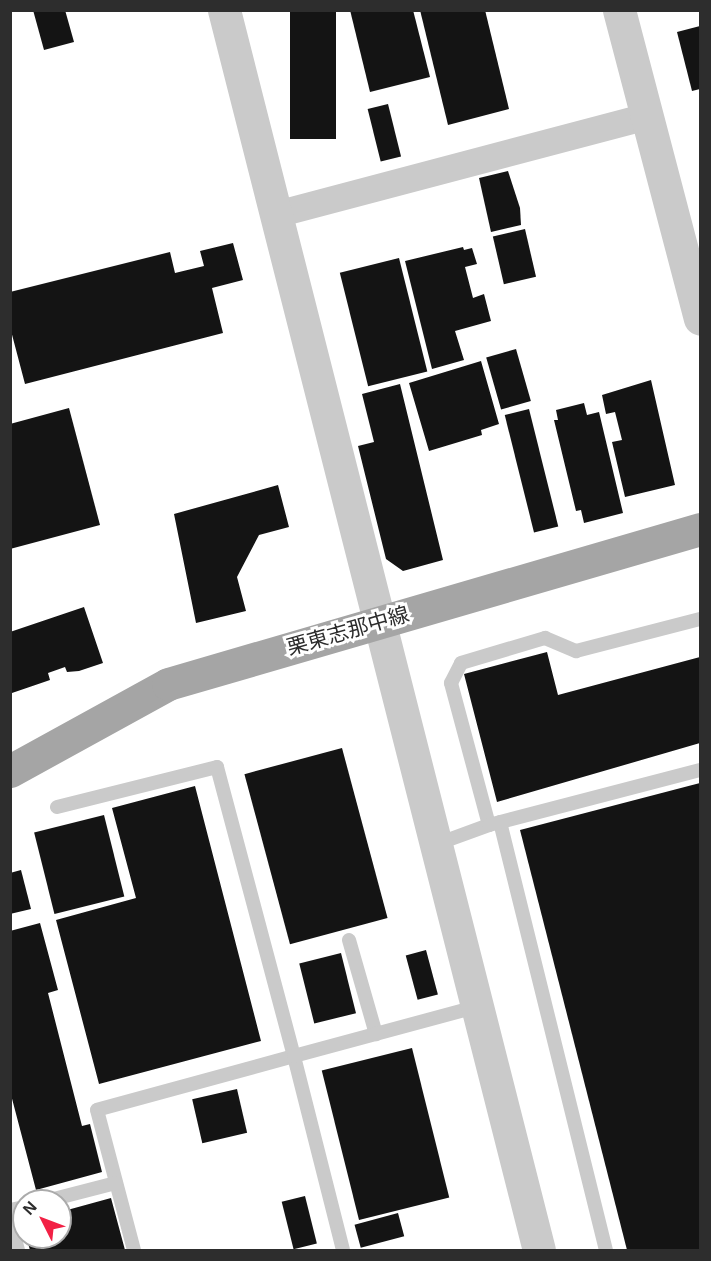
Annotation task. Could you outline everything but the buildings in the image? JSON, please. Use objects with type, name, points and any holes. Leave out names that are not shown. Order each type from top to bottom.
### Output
[{"type":"main road","name":"栗東志那中線","points":[[10,771],[168,684],[700,529]]},
{"type":"street","points":[[224,10],[377,622],[437,844],[475,1007],[539,1251]]},
{"type":"street","points":[[619,10],[694,268],[700,319]]},
{"type":"street","points":[[276,214],[648,116]]},
{"type":"lane","points":[[606,1251],[495,824],[451,683],[461,663],[544,638],[576,651],[700,619]]},
{"type":"lane","points":[[57,807],[217,767],[343,1251]]},
{"type":"lane","points":[[437,844],[495,824],[700,770]]},
{"type":"lane","points":[[349,940],[376,1034]]},
{"type":"lane","points":[[134,1251],[97,1110],[475,1007]]},
{"type":"lane","points":[[72,1194],[116,1183]]},
{"type":"lane","points":[[10,1222],[18,1251]]}]
